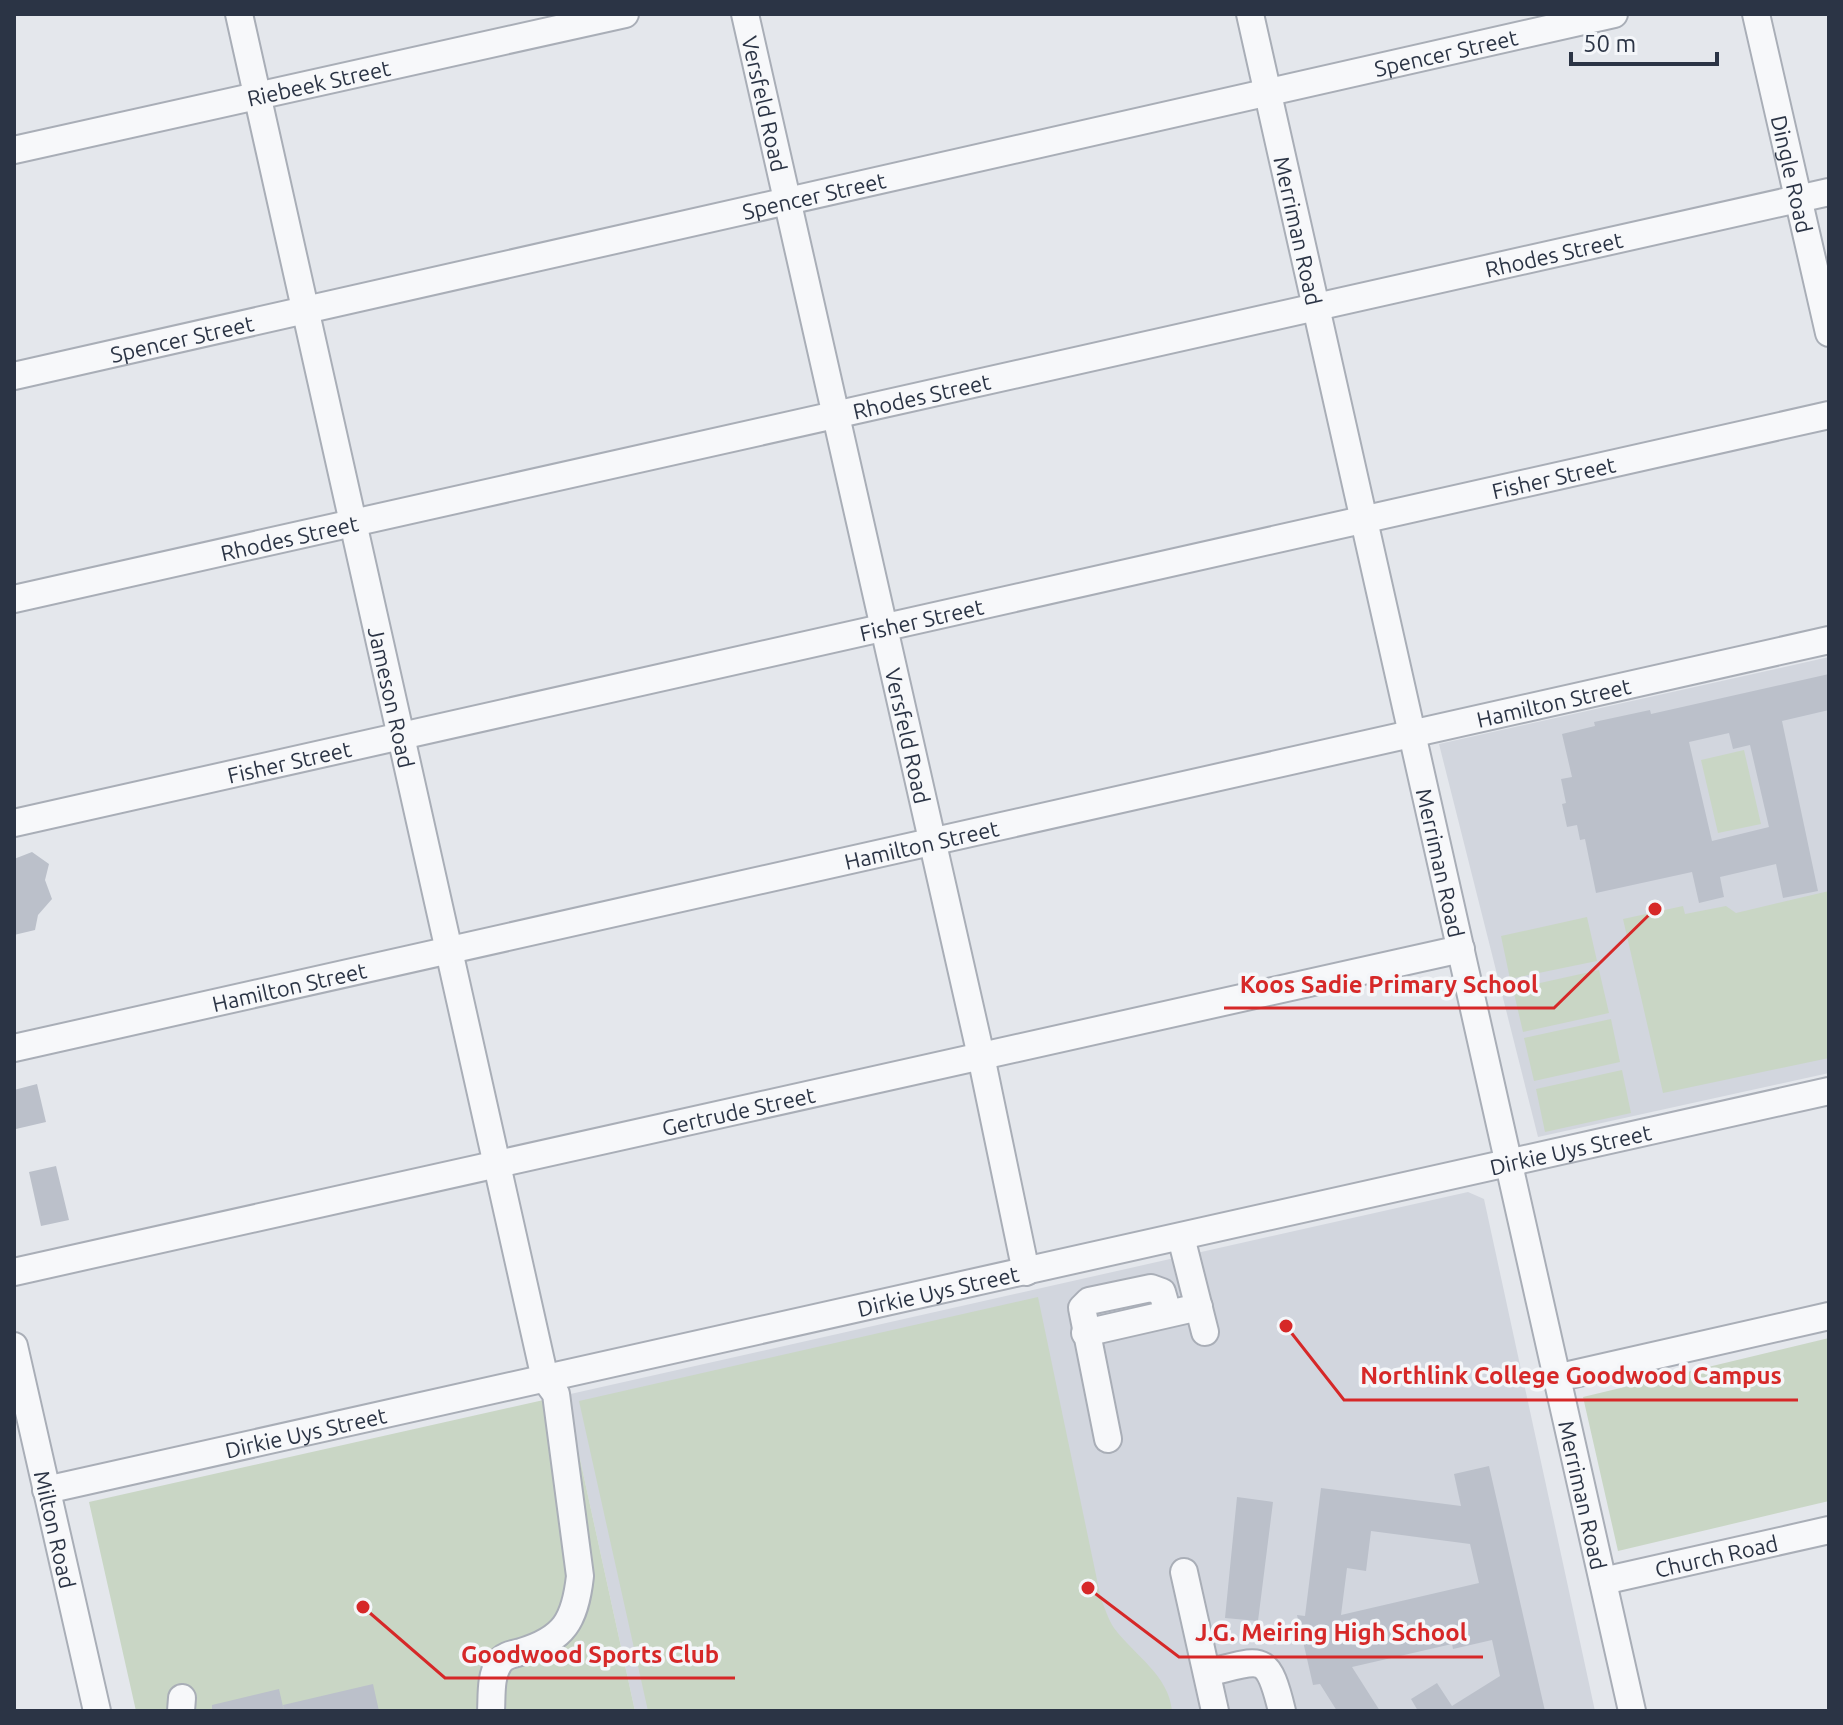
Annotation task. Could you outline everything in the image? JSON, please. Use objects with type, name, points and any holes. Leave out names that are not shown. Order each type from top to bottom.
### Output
[{"type":"street","name":"Jameson Road","points":[[239,14],[545,1379],[556,1394],[580,1576],[578,1597],[572,1616],[548,1643],[503,1658],[497,1665],[492,1677],[491,1711]]},
{"type":"street","name":"Riebeek Street","points":[[14,150],[625,14]]},
{"type":"street","name":"Versfeld Road","points":[[745,14],[981,1056],[1026,1272]]},
{"type":"street","name":"Merriman Road","points":[[1250,14],[1632,1711]]},
{"type":"street","name":"Spencer Street","points":[[14,376],[1614,14]]},
{"type":"street","name":"Dingle Road","points":[[1756,14],[1829,333]]},
{"type":"street","name":"Rhodes Street","points":[[14,599],[352,526],[1829,192]]},
{"type":"street","name":"Fisher Street","points":[[14,823],[1364,522],[1829,415]]},
{"type":"street","name":"Hamilton Street","points":[[14,1048],[1829,640]]},
{"type":"street","name":"Gertrude Street","points":[[14,1272],[1461,949]]},
{"type":"street","name":"Dirkie Uys Street","points":[[46,1490],[1829,1091]]},
{"type":"street","points":[[1108,1439],[1085,1333],[1168,1313],[1202,1319],[1181,1237]]},
{"type":"street","points":[[1556,1378],[1829,1316]]},
{"type":"street","name":"Milton Road","points":[[14,1346],[97,1711]]},
{"type":"street","name":"Church Road","points":[[1603,1581],[1829,1530]]},
{"type":"street","points":[[1184,1572],[1215,1711]]},
{"type":"street","points":[[1207,1673],[1253,1662],[1262,1664],[1273,1676],[1282,1711]]},
{"type":"shaded area","points":[[1829,657],[1829,1073],[1538,1137],[1439,744]]},
{"type":"shaded area","points":[[1468,1192],[1484,1199],[1595,1711],[635,1711],[566,1395]]},
{"type":"green space","points":[[1744,750],[1761,824],[1718,833],[1701,760]]},
{"type":"green space","points":[[1829,891],[1829,1058],[1663,1093],[1623,919],[1683,906],[1685,914],[1726,906],[1736,913]]},
{"type":"green space","points":[[1587,917],[1597,961],[1510,979],[1501,936]]},
{"type":"green space","points":[[1599,970],[1609,1013],[1523,1032],[1513,989]]},
{"type":"green space","points":[[1611,1019],[1620,1062],[1534,1081],[1524,1038]]},
{"type":"green space","points":[[1622,1070],[1631,1113],[1545,1132],[1536,1089]]},
{"type":"green space","points":[[1038,1297],[1101,1599],[1114,1628],[1158,1676],[1172,1711],[648,1711],[579,1401]]},
{"type":"green space","points":[[1829,1338],[1829,1501],[1618,1551],[1583,1397]]},
{"type":"green space","points":[[566,1395],[635,1711],[136,1711],[89,1502]]},
{"type":"building","points":[[1829,674],[1829,710],[1782,721],[1818,891],[1783,898],[1776,864],[1720,877],[1724,897],[1699,903],[1692,872],[1596,893],[1585,839],[1580,840],[1577,825],[1567,827],[1562,804],[1566,803],[1561,779],[1572,777],[1562,734],[1595,726],[1594,722],[1650,710],[1651,714]],"holes":[[[1729,733],[1733,749],[1750,745],[1769,827],[1712,841],[1689,742]]]},
{"type":"building","points":[[32,852],[49,864],[45,880],[52,899],[38,915],[35,930],[14,935],[14,859]]},
{"type":"building","points":[[37,1084],[46,1122],[16,1129],[14,1090]]},
{"type":"building","points":[[56,1166],[69,1220],[41,1226],[29,1172]]},
{"type":"building","points":[[1489,1466],[1545,1711],[1418,1711],[1411,1699],[1437,1683],[1452,1706],[1500,1676],[1492,1640],[1453,1649],[1452,1644],[1352,1667],[1380,1711],[1337,1711],[1320,1684],[1313,1685],[1297,1615],[1305,1616],[1321,1488],[1461,1506],[1454,1474]],"holes":[[[1371,1531],[1470,1544],[1479,1583],[1341,1615],[1347,1568],[1366,1571]]]},
{"type":"building","points":[[1237,1497],[1273,1502],[1258,1621],[1225,1618]]},
{"type":"building","points":[[373,1684],[379,1711],[284,1711],[283,1705]]},
{"type":"building","points":[[279,1689],[284,1711],[212,1711],[212,1705]]},
{"type":"place","name":"Koos Sadie Primary School","points":[[1655,909]]},
{"type":"place","name":"Northlink College Goodwood Campus","points":[[1286,1326]]},
{"type":"place","name":"J.G. Meiring High School","points":[[1088,1588]]},
{"type":"place","name":"Goodwood Sports Club","points":[[363,1607]]}]
